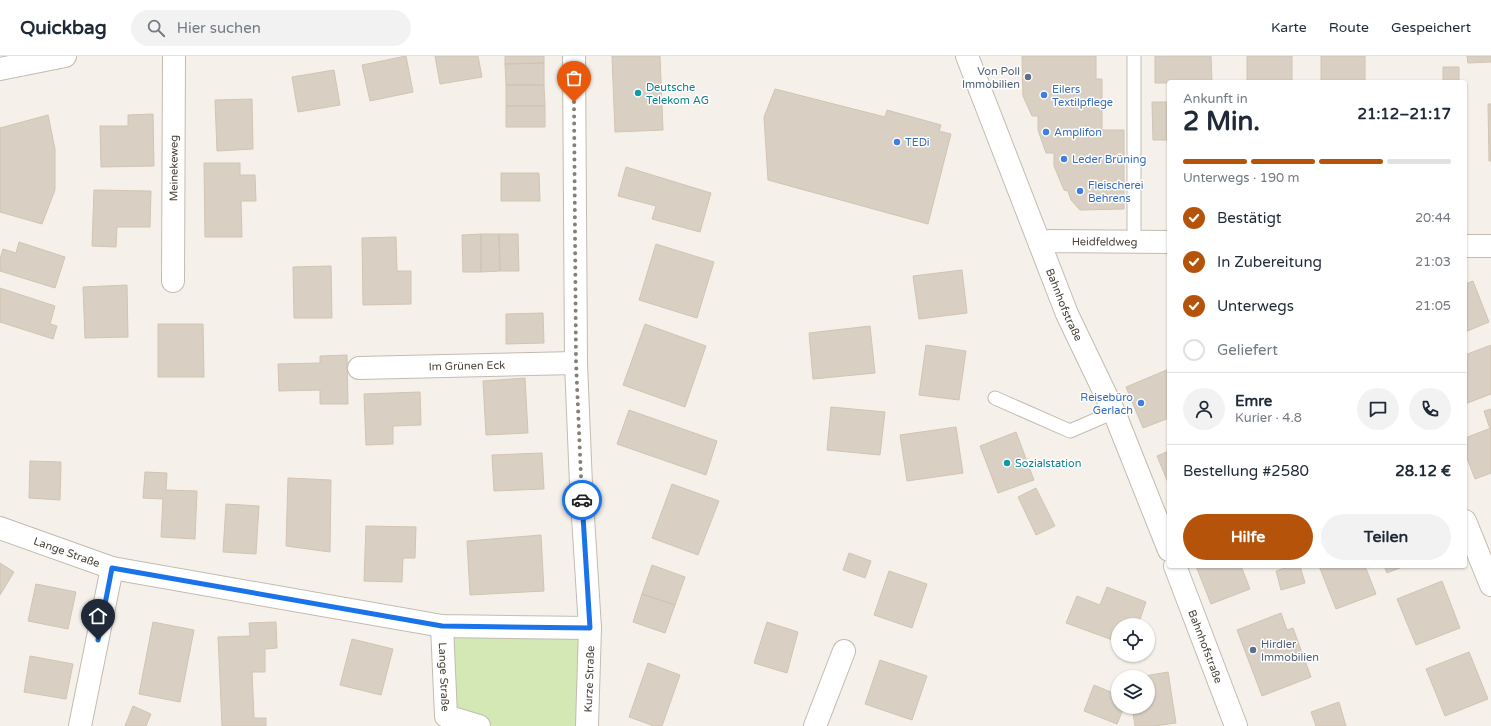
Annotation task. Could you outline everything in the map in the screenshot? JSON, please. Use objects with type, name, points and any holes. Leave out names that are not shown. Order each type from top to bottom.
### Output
[{"type":"street","points":[[0,70],[65,56]]},
{"type":"street","name":"Meinekeweg","points":[[173,281],[174,56]]},
{"type":"street","name":"Kurze Straße","points":[[574,56],[576,362],[581,485],[590,628],[587,726]]},
{"type":"street","name":"Bahnhofstraße","points":[[967,56],[1067,314],[1114,412],[1167,545]]},
{"type":"street","name":"Heidfeldweg","points":[[1040,244],[1050,241],[1167,242]]},
{"type":"street","points":[[1467,246],[1491,246]]},
{"type":"street","name":"Im Grünen Eck","points":[[359,368],[576,362]]},
{"type":"street","points":[[1467,526],[1491,585]]},
{"type":"street","name":"Lange Straße","points":[[0,528],[112,568],[442,626],[590,628]]},
{"type":"street","points":[[80,726],[112,568]]},
{"type":"street","name":"Bahnhofstraße","points":[[1176,568],[1236,726]]},
{"type":"street","name":"Lange Straße","points":[[442,626],[446,721],[479,726]]},
{"type":"street","points":[[814,726],[844,651]]},
{"type":"lane","points":[[1134,56],[1134,242]]},
{"type":"lane","points":[[995,398],[1070,431],[1114,412]]},
{"type":"green space","points":[[586,631],[583,726],[492,726],[449,714],[446,632]]},
{"type":"building","points":[[406,56],[413,92],[370,101],[362,65]]},
{"type":"building","points":[[435,56],[478,56],[482,77],[440,84]]},
{"type":"building","points":[[505,56],[544,56],[544,63],[505,64]]},
{"type":"building","name":"Deutsche Telekom AG","points":[[612,56],[660,56],[663,130],[615,132]]},
{"type":"building","points":[[1022,56],[1096,56],[1096,79],[1102,79],[1102,130],[1124,130],[1124,209],[1080,210],[1071,200],[1068,191],[1064,190],[1054,166],[1054,153],[1046,153],[1038,130],[1038,116],[1032,116],[1023,96]]},
{"type":"building","points":[[1155,56],[1211,56],[1212,80],[1167,80],[1167,83],[1155,83]]},
{"type":"building","points":[[1247,56],[1292,56],[1292,80],[1247,80]]},
{"type":"building","points":[[1321,56],[1365,56],[1365,80],[1321,80]]},
{"type":"building","points":[[1467,56],[1491,56],[1491,62],[1468,63]]},
{"type":"building","points":[[544,63],[544,85],[506,85],[505,64]]},
{"type":"building","points":[[1443,67],[1459,67],[1459,80],[1443,80]]},
{"type":"building","points":[[334,70],[340,105],[298,112],[292,77]]},
{"type":"building","points":[[506,85],[544,85],[545,106],[506,106]]},
{"type":"building","points":[[775,89],[885,117],[887,110],[941,125],[939,131],[951,134],[928,224],[768,180],[764,117]]},
{"type":"building","points":[[252,99],[253,149],[217,151],[215,100]]},
{"type":"building","points":[[1152,102],[1167,102],[1167,140],[1153,140]]},
{"type":"building","points":[[1488,104],[1491,104],[1491,161],[1489,161]]},
{"type":"building","points":[[506,106],[545,106],[545,127],[506,127]]},
{"type":"building","points":[[153,114],[154,166],[101,167],[100,126],[128,126],[128,115]]},
{"type":"building","points":[[48,115],[55,149],[55,190],[42,224],[0,212],[0,128]]},
{"type":"building","points":[[204,163],[240,163],[240,175],[255,175],[256,201],[241,201],[242,237],[205,237]]},
{"type":"building","points":[[626,167],[711,193],[700,232],[652,219],[656,206],[618,196]]},
{"type":"building","points":[[501,173],[539,173],[540,201],[501,201]]},
{"type":"building","points":[[94,190],[151,191],[150,227],[117,227],[116,247],[92,246]]},
{"type":"building","points":[[481,234],[499,234],[500,271],[481,272]]},
{"type":"building","points":[[481,234],[481,272],[463,272],[462,235]]},
{"type":"building","points":[[499,234],[518,234],[519,271],[500,271]]},
{"type":"building","points":[[396,237],[397,271],[411,271],[411,304],[363,305],[362,238]]},
{"type":"building","points":[[19,242],[65,257],[55,288],[0,271],[0,259],[3,249],[16,253]]},
{"type":"building","points":[[656,244],[714,262],[697,318],[639,300]]},
{"type":"building","points":[[331,266],[332,318],[294,318],[293,267]]},
{"type":"building","points":[[962,270],[967,313],[919,319],[913,276]]},
{"type":"building","points":[[1473,281],[1489,322],[1467,331],[1467,283]]},
{"type":"building","points":[[127,285],[128,337],[85,338],[83,287]]},
{"type":"building","points":[[0,288],[55,306],[50,324],[57,326],[53,339],[0,322]]},
{"type":"building","points":[[543,313],[544,343],[506,344],[506,314]]},
{"type":"building","points":[[158,324],[203,324],[204,377],[158,377]]},
{"type":"building","points":[[645,324],[706,346],[685,407],[623,385]]},
{"type":"building","points":[[870,326],[875,373],[813,379],[809,333]]},
{"type":"building","points":[[926,345],[966,351],[959,400],[919,395]]},
{"type":"building","points":[[1491,345],[1491,394],[1467,403],[1467,354]]},
{"type":"building","points":[[347,355],[348,404],[320,404],[320,390],[279,391],[278,364],[320,363],[320,356]]},
{"type":"building","points":[[1167,370],[1167,419],[1143,428],[1126,387]]},
{"type":"building","points":[[525,378],[528,433],[486,435],[483,381]]},
{"type":"building","points":[[420,392],[421,425],[393,426],[393,444],[366,445],[364,394]]},
{"type":"building","points":[[831,407],[885,412],[880,455],[827,450]]},
{"type":"building","points":[[1491,409],[1491,428],[1490,429],[1484,411]]},
{"type":"building","points":[[629,410],[717,441],[706,475],[617,444]]},
{"type":"building","points":[[956,427],[963,473],[907,481],[900,435]]},
{"type":"building","points":[[1491,428],[1491,473],[1475,479],[1467,458],[1467,437]]},
{"type":"building","name":"Sozialstation","points":[[1016,432],[1034,480],[998,493],[980,446]]},
{"type":"building","points":[[1167,452],[1167,480],[1157,456]]},
{"type":"building","points":[[542,453],[544,489],[494,491],[492,455]]},
{"type":"building","points":[[30,461],[61,462],[60,500],[29,498]]},
{"type":"building","points":[[145,472],[167,473],[166,490],[197,491],[195,539],[161,537],[163,499],[143,498]]},
{"type":"building","points":[[288,478],[331,480],[330,552],[286,546]]},
{"type":"building","points":[[672,484],[719,501],[698,555],[652,538]]},
{"type":"building","points":[[1036,488],[1055,526],[1036,535],[1018,497]]},
{"type":"building","points":[[226,504],[259,506],[256,554],[223,552]]},
{"type":"building","points":[[366,526],[416,527],[415,558],[403,558],[402,582],[364,581]]},
{"type":"building","points":[[541,535],[544,591],[470,595],[467,541]]},
{"type":"building","points":[[849,553],[871,561],[865,578],[843,570]]},
{"type":"building","points":[[0,563],[14,572],[0,595]]},
{"type":"building","points":[[652,565],[685,577],[675,605],[642,594]]},
{"type":"building","points":[[1197,568],[1242,568],[1250,589],[1211,604]]},
{"type":"building","points":[[1285,568],[1301,568],[1305,583],[1281,590],[1276,571]]},
{"type":"building","points":[[1320,568],[1366,568],[1376,594],[1336,609]]},
{"type":"building","points":[[1385,568],[1400,568],[1387,573]]},
{"type":"building","points":[[889,571],[927,584],[912,628],[874,615]]},
{"type":"building","points":[[1442,581],[1460,628],[1416,645],[1397,599]]},
{"type":"building","points":[[36,584],[76,592],[68,629],[28,621]]},
{"type":"building","points":[[1107,587],[1146,602],[1140,618],[1111,618],[1111,639],[1066,623],[1077,596],[1100,605]]},
{"type":"building","points":[[642,594],[675,605],[665,633],[633,622]]},
{"type":"building","points":[[1281,613],[1287,630],[1293,628],[1311,677],[1262,696],[1237,630]]},
{"type":"building","points":[[153,622],[194,630],[180,702],[139,694]]},
{"type":"building","points":[[276,622],[277,648],[265,649],[265,672],[252,672],[254,718],[266,718],[266,726],[222,726],[218,637],[250,636],[249,623]]},
{"type":"building","points":[[767,622],[798,632],[787,673],[754,663]]},
{"type":"building","points":[[352,639],[393,649],[381,695],[340,685]]},
{"type":"building","points":[[1469,652],[1488,699],[1445,716],[1426,669]]},
{"type":"building","points":[[30,656],[73,664],[66,699],[24,692]]},
{"type":"building","points":[[880,660],[927,676],[912,720],[865,704]]},
{"type":"building","points":[[648,663],[680,675],[662,726],[654,726],[629,717]]},
{"type":"building","points":[[1168,672],[1176,723],[1155,726],[1135,726],[1133,714],[1155,714],[1155,674]]},
{"type":"building","points":[[1094,685],[1111,692],[1111,714],[1121,714],[1117,724],[1084,711]]},
{"type":"building","points":[[1339,702],[1346,726],[1316,726],[1311,712]]},
{"type":"building","points":[[133,706],[151,714],[146,726],[125,726]]},
{"type":"way so far","points":[[574,102],[576,362],[582,500]]},
{"type":"place","name":"Von Poll Immobilien","points":[[1028,77]]},
{"type":"place","name":"Deutsche Telekom AG","points":[[638,93]]},
{"type":"place","name":"Eilers Textilpflege","points":[[1044,95]]},
{"type":"place","name":"Amplifon","points":[[1046,132]]},
{"type":"place","name":"TEDi","points":[[897,142]]},
{"type":"place","name":"Leder Brüning","points":[[1064,159]]},
{"type":"place","name":"Fleischerei Behrens","points":[[1080,191]]},
{"type":"place","name":"Reisebüro Gerlach","points":[[1141,403]]},
{"type":"place","name":"Sozialstation","points":[[1007,463]]},
{"type":"place","name":"Hirdler Immobilien","points":[[1253,650]]},
{"type":"route","points":[[98,640],[112,568],[442,626],[590,628],[582,500]]}]
